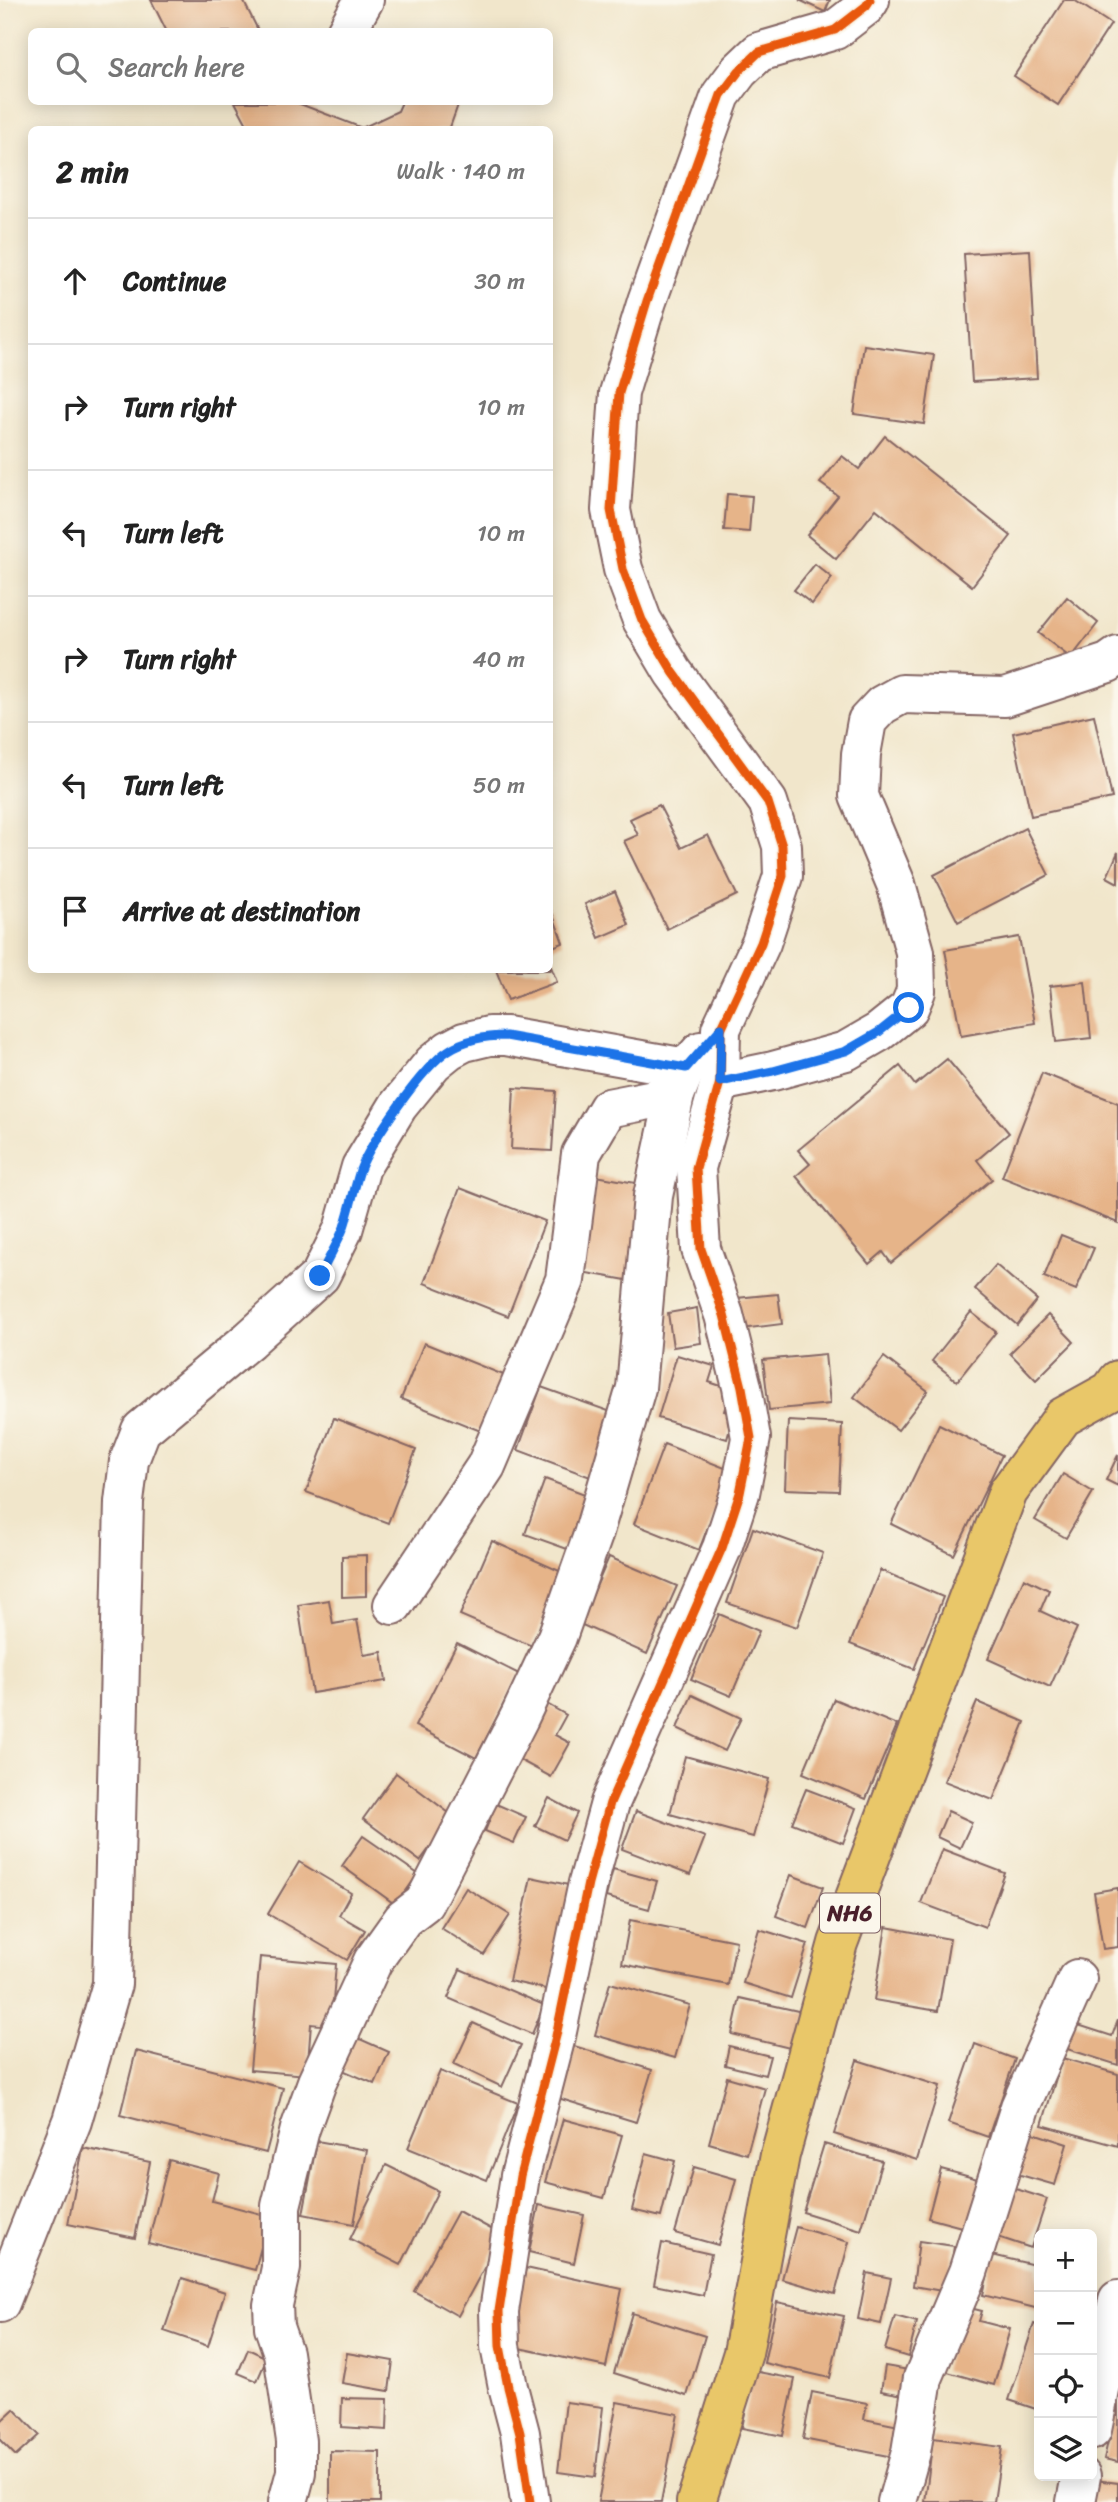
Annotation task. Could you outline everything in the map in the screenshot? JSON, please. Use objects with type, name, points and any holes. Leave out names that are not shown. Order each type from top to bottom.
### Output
[{"type":"highway","name":"NH6","points":[[696,2502],[743,2353],[780,2155],[838,1943],[1008,1492],[1063,1417],[1110,1391],[1118,1380]]},
{"type":"street","points":[[348,28],[364,0]]},
{"type":"street","points":[[288,2502],[296,2472],[296,2441],[283,2353],[274,2328],[273,2305],[281,2268],[281,2206],[300,2129],[317,2082],[373,1961],[403,1919],[424,1903],[519,1718],[557,1637],[593,1535],[636,1388],[653,1196],[693,1082],[761,943],[783,876],[782,846],[768,803],[673,672],[642,620],[622,569],[611,510],[619,393],[647,301],[721,95],[739,71],[759,52],[835,30],[870,0]]},
{"type":"street","points":[[393,1605],[486,1466],[565,1280],[581,1154],[608,1108],[693,1082],[773,1071],[846,1051],[879,1032],[909,1008],[916,991],[915,952],[896,884],[859,796],[860,754],[867,721],[882,705],[902,694],[1005,697],[1108,663],[1118,656]]},
{"type":"street","points":[[0,2302],[72,2121],[113,1984],[124,1502],[128,1461],[141,1430],[249,1340],[320,1276],[343,1230],[361,1167],[398,1106],[433,1063],[449,1050],[464,1042],[489,1036],[506,1036],[693,1082]]},
{"type":"street","points":[[530,2502],[520,2433],[500,2346],[499,2311],[520,2176],[556,2036],[588,1883],[610,1803],[722,1548],[740,1493],[751,1438],[742,1387],[724,1315],[701,1249],[693,1082]]},
{"type":"street","points":[[897,2502],[911,2452],[923,2378],[968,2272],[1020,2108],[1077,1979]]},
{"type":"street","points":[[1094,2418],[1118,2301]]},
{"type":"street","points":[[1076,2502],[1081,2481]]},
{"type":"building","points":[[151,0],[243,0],[257,28],[165,28]]},
{"type":"building","points":[[799,0],[830,0],[825,12]]},
{"type":"building","points":[[1064,0],[1074,0],[1111,24],[1058,105],[1014,76]]},
{"type":"building","points":[[237,105],[303,105],[357,126],[248,126]]},
{"type":"building","points":[[401,105],[458,105],[450,126],[366,126],[398,111]]},
{"type":"building","points":[[1030,250],[1037,378],[972,382],[964,254]]},
{"type":"building","points":[[864,345],[934,355],[924,424],[854,414]]},
{"type":"building","points":[[885,436],[1011,536],[972,586],[876,509],[836,559],[807,535],[838,496],[820,483],[842,456],[859,469]]},
{"type":"building","points":[[727,494],[752,496],[749,532],[724,530]]},
{"type":"building","points":[[815,564],[832,578],[812,604],[794,590]]},
{"type":"building","points":[[1067,597],[1098,623],[1071,658],[1038,633]]},
{"type":"building","points":[[1094,715],[1112,798],[1031,816],[1013,733]]},
{"type":"building","points":[[659,805],[681,848],[708,835],[737,895],[667,929],[624,841],[638,835],[630,819]]},
{"type":"building","points":[[1025,828],[1049,875],[958,922],[934,875]]},
{"type":"building","points":[[1118,852],[1118,883],[1107,877]]},
{"type":"building","points":[[615,891],[629,925],[599,938],[585,904]]},
{"type":"building","points":[[553,915],[563,943],[553,947]]},
{"type":"building","points":[[1019,937],[1035,1023],[961,1036],[945,950]]},
{"type":"building","points":[[553,972],[557,982],[508,1000],[497,973]]},
{"type":"building","points":[[1085,982],[1091,1038],[1056,1042],[1050,986]]},
{"type":"building","points":[[947,1059],[1009,1133],[977,1160],[992,1179],[891,1263],[883,1252],[869,1264],[796,1176],[810,1164],[798,1150],[900,1066],[915,1085]]},
{"type":"building","points":[[1042,1073],[1118,1103],[1118,1223],[1002,1177]]},
{"type":"building","points":[[514,1088],[556,1091],[552,1151],[511,1149]]},
{"type":"building","points":[[596,1176],[647,1185],[632,1281],[581,1272]]},
{"type":"building","points":[[460,1188],[545,1221],[508,1316],[424,1283]]},
{"type":"building","points":[[1061,1235],[1094,1248],[1076,1290],[1044,1277]]},
{"type":"building","points":[[996,1265],[1037,1300],[1017,1325],[975,1289]]},
{"type":"building","points":[[778,1294],[782,1324],[741,1329],[737,1298]]},
{"type":"building","points":[[697,1308],[701,1343],[673,1347],[668,1313]]},
{"type":"building","points":[[971,1312],[996,1332],[957,1381],[932,1361]]},
{"type":"building","points":[[1048,1315],[1074,1342],[1036,1380],[1010,1353]]},
{"type":"building","points":[[424,1343],[506,1376],[483,1432],[401,1399]]},
{"type":"building","points":[[825,1354],[830,1404],[769,1410],[763,1360]]},
{"type":"building","points":[[677,1355],[714,1366],[709,1382],[730,1389],[724,1411],[734,1414],[727,1439],[658,1418]]},
{"type":"building","points":[[884,1357],[928,1391],[898,1430],[854,1397]]},
{"type":"building","points":[[541,1387],[617,1414],[593,1478],[518,1450]]},
{"type":"building","points":[[334,1418],[416,1450],[388,1523],[306,1492]]},
{"type":"building","points":[[788,1421],[842,1424],[839,1491],[785,1489]]},
{"type":"building","points":[[939,1424],[1002,1455],[954,1555],[891,1524]]},
{"type":"building","points":[[664,1444],[730,1470],[699,1550],[634,1524]]},
{"type":"building","points":[[1118,1455],[1118,1486],[1106,1480]]},
{"type":"building","points":[[1063,1474],[1093,1492],[1066,1538],[1035,1520]]},
{"type":"building","points":[[545,1479],[590,1496],[570,1550],[525,1534]]},
{"type":"building","points":[[753,1528],[823,1553],[797,1627],[727,1603]]},
{"type":"building","points":[[492,1541],[564,1573],[532,1646],[460,1615]]},
{"type":"building","points":[[366,1555],[366,1596],[342,1597],[342,1556]]},
{"type":"building","points":[[609,1557],[677,1586],[647,1654],[580,1624]]},
{"type":"building","points":[[880,1570],[943,1597],[914,1669],[850,1644]]},
{"type":"building","points":[[1024,1578],[1049,1590],[1040,1611],[1077,1628],[1050,1687],[988,1659]]},
{"type":"building","points":[[329,1600],[333,1624],[357,1620],[364,1655],[382,1652],[386,1681],[312,1693],[298,1605]]},
{"type":"building","points":[[719,1614],[759,1631],[731,1696],[691,1679]]},
{"type":"building","points":[[457,1643],[519,1674],[476,1758],[415,1726]]},
{"type":"building","points":[[692,1695],[741,1718],[725,1751],[677,1728]]},
{"type":"building","points":[[834,1699],[897,1725],[866,1799],[803,1773]]},
{"type":"building","points":[[977,1702],[1025,1722],[993,1800],[944,1781]]},
{"type":"building","points":[[547,1704],[566,1715],[555,1735],[570,1743],[551,1777],[518,1759]]},
{"type":"building","points":[[685,1756],[769,1779],[753,1837],[670,1814]]},
{"type":"building","points":[[396,1773],[453,1816],[420,1861],[363,1819]]},
{"type":"building","points":[[806,1789],[856,1808],[843,1843],[792,1823]]},
{"type":"building","points":[[549,1798],[577,1813],[564,1840],[535,1826]]},
{"type":"building","points":[[496,1804],[526,1817],[514,1843],[485,1831]]},
{"type":"building","points":[[636,1811],[705,1837],[690,1875],[622,1849]]},
{"type":"building","points":[[948,1811],[972,1822],[960,1848],[937,1837]]},
{"type":"building","points":[[363,1836],[418,1874],[396,1905],[342,1866]]},
{"type":"building","points":[[942,1849],[1005,1873],[985,1927],[921,1903]]},
{"type":"building","points":[[299,1862],[351,1893],[339,1915],[365,1930],[347,1960],[268,1914]]},
{"type":"building","points":[[613,1869],[657,1881],[649,1909],[606,1897]]},
{"type":"building","points":[[791,1875],[823,1887],[808,1928],[776,1916]]},
{"type":"building","points":[[531,1877],[573,1886],[550,1990],[509,1981]]},
{"type":"building","points":[[466,1888],[510,1915],[484,1955],[441,1928]]},
{"type":"building","points":[[1118,1888],[1118,1947],[1103,1949],[1094,1892]]},
{"type":"building","points":[[630,1920],[736,1941],[728,1985],[622,1964]]},
{"type":"building","points":[[886,1927],[950,1939],[938,2011],[874,2000]]},
{"type":"building","points":[[759,1929],[808,1944],[791,1998],[743,1983]]},
{"type":"building","points":[[260,1957],[336,1964],[331,2026],[311,2024],[307,2075],[250,2070]]},
{"type":"building","points":[[460,1969],[544,2005],[532,2034],[448,1998]]},
{"type":"building","points":[[610,1983],[690,2005],[675,2058],[595,2035]]},
{"type":"building","points":[[740,1998],[807,2013],[798,2050],[732,2034]]},
{"type":"building","points":[[1118,2020],[1118,2065],[1061,2047],[1069,2022],[1112,2036]]},
{"type":"building","points":[[473,2023],[521,2045],[502,2087],[454,2064]]},
{"type":"building","points":[[353,2036],[389,2052],[375,2084],[340,2069]]},
{"type":"building","points":[[975,2044],[1015,2059],[988,2137],[948,2123]]},
{"type":"building","points":[[574,2046],[652,2070],[636,2122],[558,2098]]},
{"type":"building","points":[[729,2046],[770,2056],[765,2075],[725,2065]]},
{"type":"building","points":[[136,2051],[283,2088],[266,2153],[120,2115]]},
{"type":"building","points":[[1062,2058],[1118,2074],[1118,2146],[1042,2125]]},
{"type":"building","points":[[857,2060],[940,2086],[917,2160],[834,2134]]},
{"type":"building","points":[[440,2071],[518,2103],[487,2180],[408,2148]]},
{"type":"building","points":[[727,2077],[765,2088],[747,2154],[709,2143]]},
{"type":"building","points":[[563,2119],[622,2135],[604,2198],[545,2182]]},
{"type":"building","points":[[1030,2132],[1067,2144],[1055,2185],[1017,2174]]},
{"type":"building","points":[[317,2141],[367,2150],[354,2224],[303,2214]]},
{"type":"building","points":[[824,2144],[882,2161],[861,2230],[803,2212]]},
{"type":"building","points":[[83,2148],[150,2162],[135,2238],[68,2224]]},
{"type":"building","points":[[646,2153],[675,2161],[661,2217],[632,2210]]},
{"type":"building","points":[[169,2160],[219,2173],[212,2201],[269,2216],[255,2270],[148,2243]]},
{"type":"building","points":[[386,2165],[438,2191],[401,2265],[350,2239]]},
{"type":"building","points":[[694,2167],[736,2179],[718,2245],[675,2233]]},
{"type":"building","points":[[941,2169],[981,2180],[969,2229],[928,2218]]},
{"type":"building","points":[[1010,2187],[1047,2199],[1037,2229],[1034,2229],[1031,2248],[995,2236]]},
{"type":"building","points":[[539,2205],[584,2215],[574,2263],[529,2252]]},
{"type":"building","points":[[458,2211],[502,2235],[458,2316],[414,2291]]},
{"type":"building","points":[[796,2227],[849,2242],[835,2294],[782,2279]]},
{"type":"building","points":[[919,2241],[954,2246],[948,2292],[913,2286]]},
{"type":"building","points":[[662,2243],[711,2254],[703,2295],[654,2285]]},
{"type":"building","points":[[992,2255],[1034,2265],[1034,2308],[983,2295]]},
{"type":"building","points":[[526,2268],[622,2289],[606,2367],[510,2346]]},
{"type":"building","points":[[867,2273],[891,2278],[881,2324],[858,2319]]},
{"type":"building","points":[[182,2278],[225,2292],[208,2346],[164,2331]]},
{"type":"building","points":[[777,2302],[844,2316],[830,2378],[764,2363]]},
{"type":"building","points":[[962,2306],[982,2311],[979,2321],[1010,2329],[994,2385],[944,2371]]},
{"type":"building","points":[[632,2313],[705,2336],[687,2396],[614,2373]]},
{"type":"building","points":[[895,2316],[917,2322],[908,2357],[885,2350]]},
{"type":"building","points":[[1034,2324],[1034,2408],[1009,2400]]},
{"type":"building","points":[[248,2349],[267,2358],[257,2381],[238,2373]]},
{"type":"building","points":[[347,2353],[393,2361],[389,2391],[342,2383]]},
{"type":"building","points":[[885,2366],[909,2370],[904,2395],[881,2391]]},
{"type":"building","points":[[753,2371],[795,2379],[783,2436],[742,2428]]},
{"type":"building","points":[[812,2392],[867,2403],[864,2419],[899,2426],[893,2457],[803,2439]]},
{"type":"building","points":[[342,2398],[388,2399],[387,2430],[341,2427]]},
{"type":"building","points":[[566,2402],[603,2407],[595,2477],[558,2472]]},
{"type":"building","points":[[617,2402],[678,2414],[661,2502],[598,2502]]},
{"type":"building","points":[[1118,2402],[1118,2462],[1104,2459]]},
{"type":"building","points":[[14,2409],[39,2435],[16,2456],[0,2440],[0,2422]]},
{"type":"building","points":[[933,2438],[1002,2447],[994,2502],[925,2502]]},
{"type":"building","points":[[330,2451],[380,2452],[380,2502],[330,2502]]},
{"type":"building","points":[[1095,2481],[1118,2483],[1118,2502],[1092,2502]]},
{"type":"cycle path","points":[[530,2502],[520,2433],[500,2346],[499,2311],[520,2176],[556,2036],[588,1883],[610,1803],[722,1548],[740,1493],[751,1438],[742,1387],[724,1315],[701,1249],[696,1168],[720,1082],[721,1029],[761,943],[783,876],[782,846],[768,802],[673,672],[642,620],[623,569],[611,510],[619,393],[647,301],[721,95],[739,71],[759,52],[835,30],[870,0]]},
{"type":"route","points":[[320,1276],[343,1230],[361,1167],[398,1106],[433,1063],[464,1042],[489,1036],[506,1036],[686,1068],[721,1028],[720,1082],[846,1051],[879,1032],[909,1008]]}]
